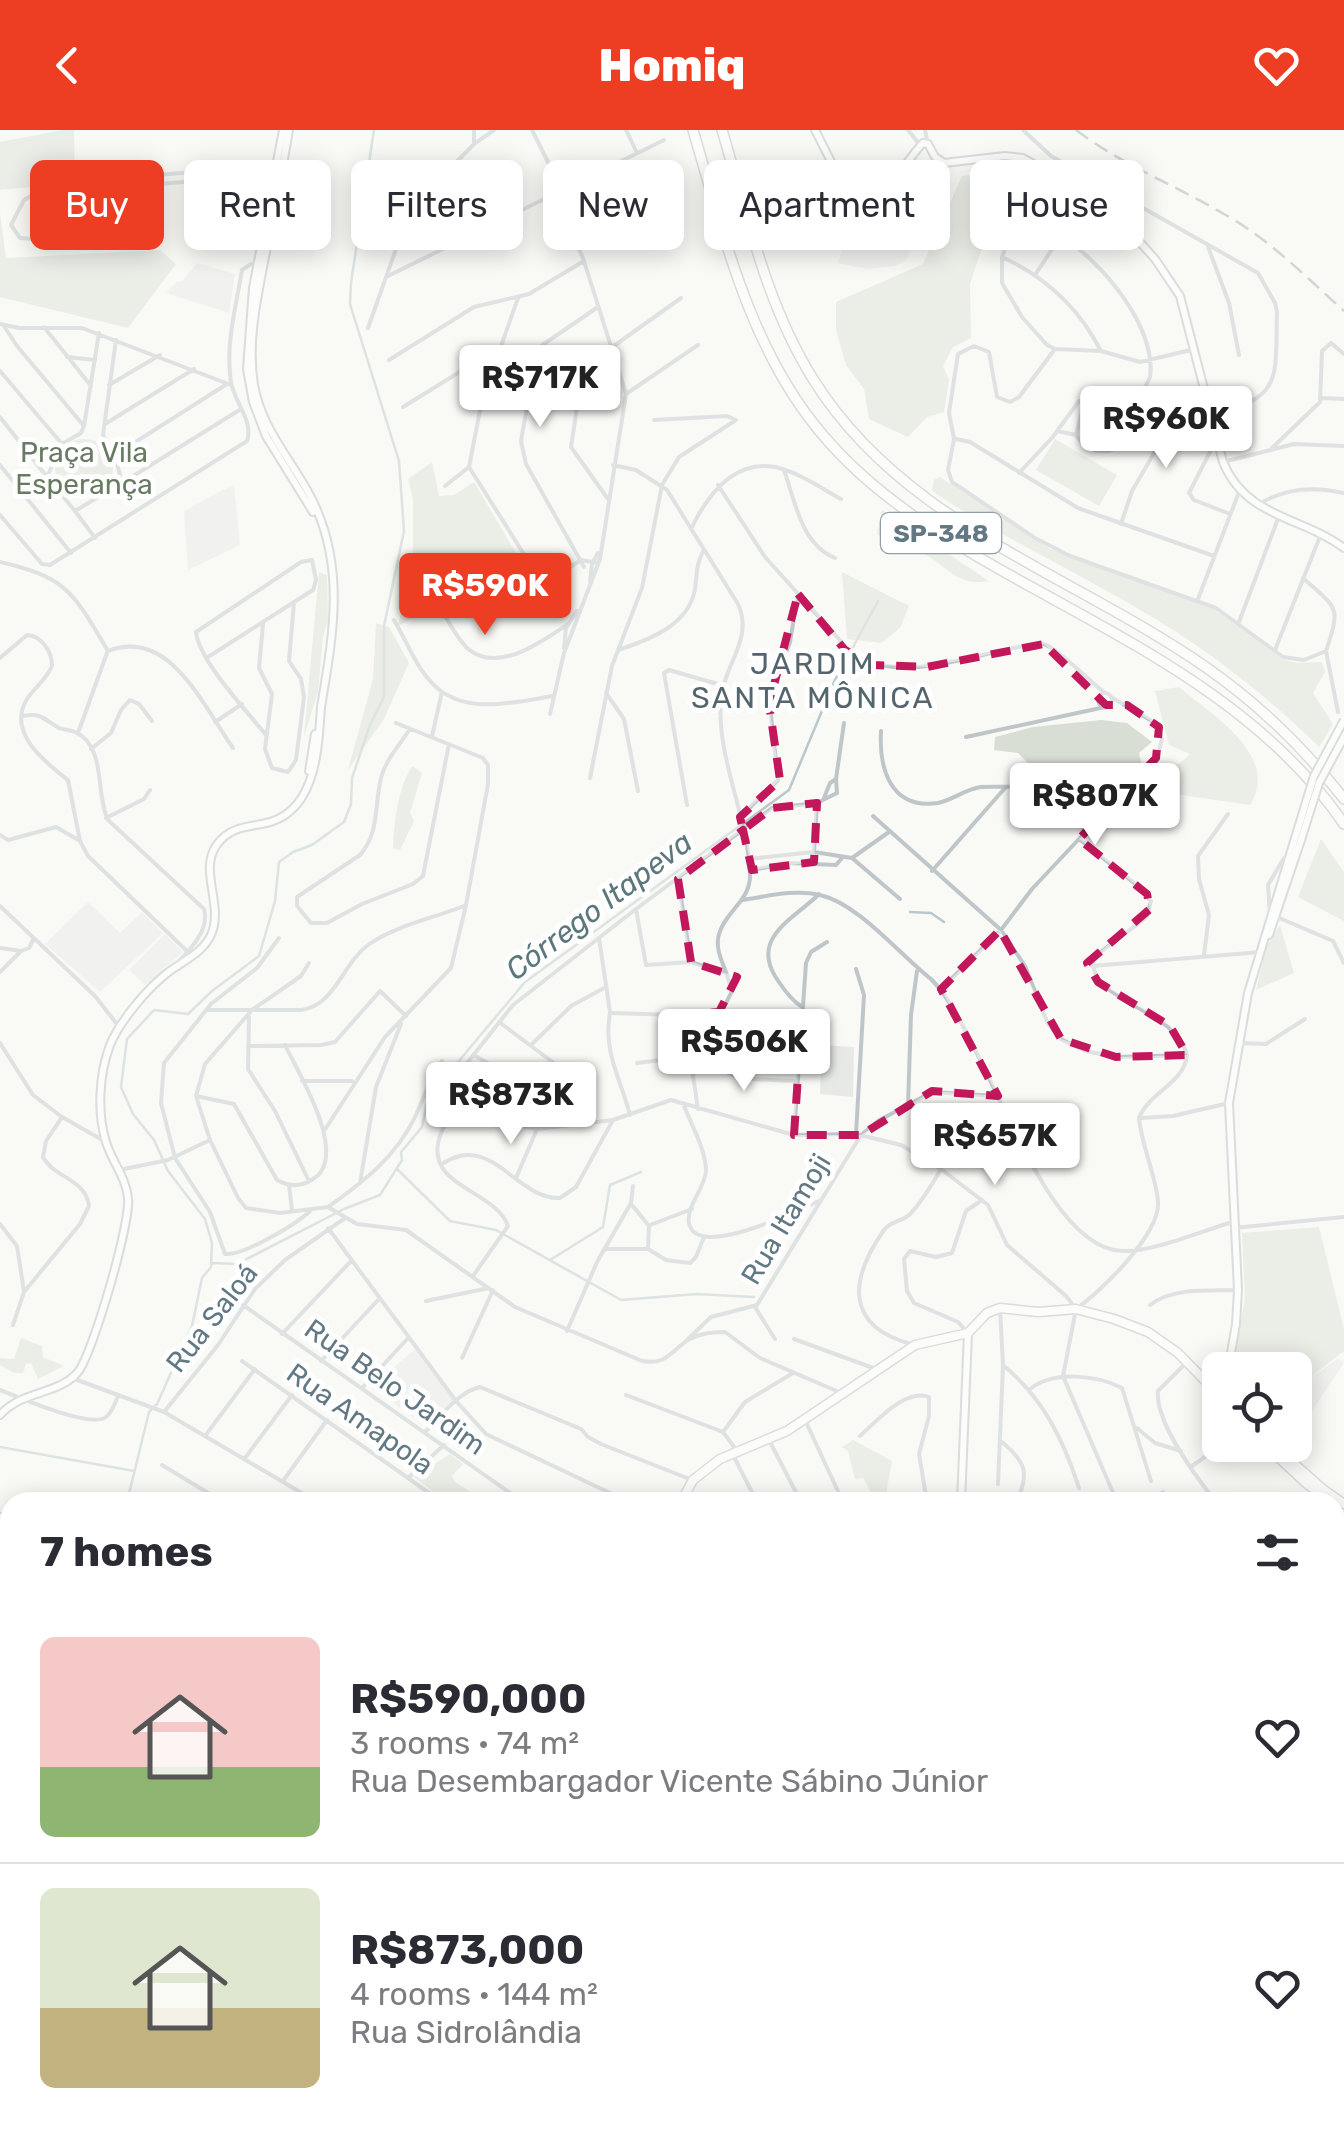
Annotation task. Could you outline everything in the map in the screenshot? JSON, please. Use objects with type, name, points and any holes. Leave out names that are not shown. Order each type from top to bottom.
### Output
[{"type":"highway","name":"SP-348","points":[[693,130],[753,318],[793,395],[860,475],[989,564],[1196,681],[1250,720],[1298,766],[1344,824]]},
{"type":"highway","name":"SP-348","points":[[722,130],[769,286],[794,345],[814,380],[870,451],[938,508],[1218,676],[1258,705],[1344,799]]},
{"type":"main road","points":[[284,160],[286,130]]},
{"type":"main road","points":[[275,160],[286,130]]},
{"type":"main road","points":[[815,130],[849,195],[859,202],[882,193],[924,144],[944,164],[970,161]]},
{"type":"main road","points":[[974,160],[1005,156],[1027,160]]},
{"type":"main road","points":[[1144,249],[1180,296],[1223,462],[1240,492],[1344,548]]},
{"type":"main road","points":[[260,268],[263,250]]},
{"type":"main road","points":[[0,1415],[19,1399],[72,1378],[82,1366],[126,1225],[128,1197],[106,1142],[101,1116],[103,1077],[111,1042],[168,972],[185,963],[205,944],[214,928],[216,907],[210,865],[216,846],[234,829],[278,820],[304,797],[334,620],[328,558],[320,529],[266,436],[249,388],[246,353],[264,250]]},
{"type":"main road","points":[[1231,1352],[1238,1290],[1230,1103],[1238,1044],[1248,993],[1298,839],[1314,776],[1344,720]]},
{"type":"main road","points":[[1274,917],[1316,791],[1344,736]]},
{"type":"main road","points":[[685,1491],[708,1466],[805,1420],[915,1346],[968,1332],[992,1310],[1000,1308],[1038,1312],[1076,1309],[1114,1319],[1148,1332],[1202,1377]]},
{"type":"main road","points":[[960,1492],[968,1332]]},
{"type":"main road","points":[[1283,1462],[1318,1492]]},
{"type":"main road","points":[[1293,1462],[1326,1492]]},
{"type":"street","points":[[474,130],[474,144]]},
{"type":"street","points":[[459,160],[494,130]]},
{"type":"street","points":[[532,130],[545,160]]},
{"type":"street","points":[[626,130],[637,152]]},
{"type":"street","points":[[908,130],[924,144]]},
{"type":"street","points":[[924,144],[925,130]]},
{"type":"street","points":[[1023,130],[1058,160]]},
{"type":"street","points":[[620,160],[664,140]]},
{"type":"street","points":[[1049,160],[1051,156]]},
{"type":"street","points":[[30,196],[24,200],[11,225],[16,234],[30,238]]},
{"type":"street","points":[[1144,209],[1258,272],[1275,302],[1274,372],[1269,389],[1244,408],[1212,416]]},
{"type":"street","points":[[1206,244],[1229,303],[1239,356]]},
{"type":"street","points":[[368,328],[396,250]]},
{"type":"street","points":[[386,277],[439,250]]},
{"type":"street","points":[[550,714],[571,625],[601,549],[626,394],[580,250]]},
{"type":"street","points":[[1004,250],[1002,283],[1010,300],[1040,338],[1055,349],[1150,361],[1196,348]]},
{"type":"street","points":[[1036,274],[1051,250]]},
{"type":"street","points":[[1081,250],[1128,306],[1142,331],[1150,361],[1150,377],[1118,446],[1110,451],[1095,451],[1080,443],[1076,435],[1083,402],[1092,392],[1111,396]]},
{"type":"street","points":[[1002,257],[1036,274],[1058,292],[1101,352]]},
{"type":"street","points":[[389,360],[474,307],[518,298],[584,260]]},
{"type":"street","points":[[0,515],[42,564],[50,565],[249,438],[242,409],[229,384],[230,338],[242,270],[260,268]]},
{"type":"street","points":[[240,282],[256,288]]},
{"type":"street","points":[[445,486],[469,467],[482,400],[518,298]]},
{"type":"street","points":[[608,500],[578,460],[570,437],[583,368],[681,298]]},
{"type":"street","points":[[593,567],[581,560],[526,464],[521,442],[534,360],[540,346],[598,308]]},
{"type":"street","points":[[2,325],[70,326],[99,333],[229,384]]},
{"type":"street","points":[[2,325],[84,426]]},
{"type":"street","points":[[44,328],[91,386]]},
{"type":"street","points":[[46,477],[62,444],[81,433],[84,426],[99,333]]},
{"type":"street","points":[[116,340],[103,425],[104,438],[115,456],[122,483]]},
{"type":"street","points":[[1272,448],[1321,398],[1321,354],[1331,343],[1344,354]]},
{"type":"street","points":[[626,394],[698,346]]},
{"type":"street","points":[[1055,349],[1019,398],[1010,402],[998,397],[989,352],[980,346],[962,350],[955,362],[949,413],[954,439],[948,470],[958,488],[1051,547],[1198,600],[1238,622],[1275,652],[1297,660],[1314,658],[1326,651]]},
{"type":"street","points":[[403,407],[500,347]]},
{"type":"street","points":[[109,385],[160,355]]},
{"type":"street","points":[[67,357],[95,360]]},
{"type":"street","points":[[103,425],[194,369]]},
{"type":"street","points":[[0,371],[62,444]]},
{"type":"street","points":[[115,456],[229,384]]},
{"type":"street","points":[[1321,398],[1344,399]]},
{"type":"street","points":[[1019,473],[1057,432],[1077,402],[1083,402]]},
{"type":"street","points":[[1121,524],[1132,491],[1157,448],[1157,408]]},
{"type":"street","points":[[75,511],[242,409]]},
{"type":"street","points":[[590,778],[605,692],[616,650],[642,588],[662,485],[679,458],[736,420],[727,416],[654,420]]},
{"type":"street","points":[[0,417],[96,538]]},
{"type":"street","points":[[1294,427],[1294,444]]},
{"type":"street","points":[[1057,432],[1076,435]]},
{"type":"street","points":[[954,439],[970,442],[1078,508],[1214,556]]},
{"type":"street","points":[[1217,440],[1189,493],[1194,500],[1230,514]]},
{"type":"street","points":[[1223,462],[1294,444],[1344,446]]},
{"type":"street","points":[[0,465],[72,553]]},
{"type":"street","points":[[610,1013],[712,1016],[724,1007],[731,993],[718,937],[726,919],[750,888],[749,859],[724,741],[723,686],[743,638],[745,622],[738,604],[662,485],[636,470],[613,466]]},
{"type":"street","points":[[691,529],[718,485],[754,468],[772,466],[784,470],[841,499]]},
{"type":"street","points":[[469,467],[544,586]]},
{"type":"street","points":[[784,470],[808,535],[819,550],[835,558]]},
{"type":"street","points":[[718,485],[765,557],[848,652],[874,665],[909,669],[1041,643],[1055,649],[1091,684],[1107,706]]},
{"type":"street","points":[[1258,505],[1292,491],[1327,489],[1344,494]]},
{"type":"street","points":[[1198,600],[1240,492]]},
{"type":"street","points":[[1238,622],[1279,516]]},
{"type":"street","points":[[1275,652],[1321,534]]},
{"type":"street","points":[[616,650],[651,637],[684,616],[691,604],[698,562],[704,550]]},
{"type":"street","points":[[208,657],[315,588],[314,562],[306,559],[196,632],[208,657],[266,735]]},
{"type":"street","points":[[581,560],[593,567]]},
{"type":"street","points":[[473,574],[490,604],[498,610],[508,609],[581,560]]},
{"type":"street","points":[[0,562],[40,572],[65,590],[83,608],[108,651]]},
{"type":"street","points":[[570,568],[593,567]]},
{"type":"street","points":[[1304,578],[1334,606],[1337,614],[1326,651],[1338,712]]},
{"type":"street","points":[[448,1087],[499,1022],[532,988],[678,879],[741,824],[778,780],[769,704],[790,642],[798,594]]},
{"type":"street","points":[[263,624],[259,668],[272,694],[266,735],[268,762],[278,771],[290,770],[296,760],[304,697],[290,660],[294,602]]},
{"type":"street","points":[[437,602],[468,648],[484,656],[520,653],[571,625]]},
{"type":"street","points":[[394,620],[427,677],[442,692],[482,705],[552,696]]},
{"type":"street","points":[[0,658],[24,636],[36,636],[46,647],[52,662],[46,678],[25,703],[24,733],[44,762],[70,785],[80,841]]},
{"type":"street","points":[[548,638],[568,636]]},
{"type":"street","points":[[108,651],[132,644],[161,654],[233,748]]},
{"type":"street","points":[[78,733],[108,651]]},
{"type":"street","points":[[687,805],[664,671],[723,686]]},
{"type":"street","points":[[432,737],[442,692]]},
{"type":"street","points":[[605,692],[624,719],[638,790]]},
{"type":"street","points":[[941,989],[1001,930],[1032,889],[1160,751],[1162,739],[1157,724],[1111,697],[1101,697]]},
{"type":"street","points":[[1091,712],[1101,697]]},
{"type":"street","points":[[1107,706],[1111,697]]},
{"type":"street","points":[[91,749],[111,734],[130,700],[139,704],[152,721]]},
{"type":"street","points":[[215,722],[242,704]]},
{"type":"street","points":[[966,737],[1127,705]]},
{"type":"street","points":[[23,716],[39,715],[59,728],[78,733],[97,762],[106,818],[204,909],[206,920],[185,963]]},
{"type":"street","points":[[324,1131],[354,1081],[450,968],[466,906],[488,765],[483,758],[396,722]]},
{"type":"street","points":[[824,798],[838,790],[844,723]]},
{"type":"street","points":[[410,729],[382,772],[376,825],[367,847],[360,856],[297,897],[297,906],[310,922],[327,923],[420,880],[449,744]]},
{"type":"street","points":[[881,731],[880,760],[885,774],[893,788],[909,799],[941,802],[973,789],[1035,786],[1054,772]]},
{"type":"street","points":[[741,824],[780,805],[817,803],[836,779]]},
{"type":"street","points":[[932,871],[1004,788]]},
{"type":"street","points":[[106,818],[141,800],[150,790]]},
{"type":"street","points":[[814,852],[817,803]]},
{"type":"street","points":[[1204,956],[1209,915],[1199,879],[1198,856],[1228,814]]},
{"type":"street","points":[[872,816],[1001,930],[1024,966],[1048,1024],[1061,1039],[1085,1052],[1116,1058],[1187,1054]]},
{"type":"street","points":[[0,836],[5,841],[56,826],[80,841],[106,875],[188,952]]},
{"type":"street","points":[[749,859],[814,852],[852,858],[889,832]]},
{"type":"street","points":[[1079,840],[1140,887],[1151,901],[1147,917],[1094,957],[1091,966],[1098,982],[1170,1026],[1187,1054],[1179,1076],[1149,1101],[1139,1118],[1158,1211],[1155,1223],[1091,1298],[1076,1309],[1064,1376],[1112,1492]]},
{"type":"street","points":[[750,870],[790,864],[836,866],[842,858]]},
{"type":"street","points":[[852,858],[900,899]]},
{"type":"street","points":[[1284,858],[1268,884],[1274,917],[1332,941],[1344,963]]},
{"type":"street","points":[[678,879],[691,962]]},
{"type":"street","points":[[1268,884],[1281,891]]},
{"type":"street","points":[[743,900],[791,893],[819,894],[860,918],[941,989],[1040,1179],[1080,1234],[1106,1249],[1134,1251],[1233,1225],[1344,1217]]},
{"type":"street","points":[[802,1007],[794,1002],[771,969],[770,946],[787,919],[819,894]]},
{"type":"street","points":[[0,906],[94,996],[120,1028]]},
{"type":"street","points":[[206,1010],[250,1012],[316,1007],[373,942],[466,906]]},
{"type":"street","points":[[636,909],[644,963],[653,966],[691,962],[726,973]]},
{"type":"street","points":[[279,938],[257,968],[206,1010],[164,1063],[161,1103],[175,1158],[210,1212],[224,1252],[233,1255],[311,1210]]},
{"type":"street","points":[[599,938],[610,1013],[607,1046],[630,1116]]},
{"type":"street","points":[[0,972],[33,940]]},
{"type":"street","points":[[794,1135],[808,957],[827,942]]},
{"type":"street","points":[[0,948],[21,951]]},
{"type":"street","points":[[168,972],[188,952]]},
{"type":"street","points":[[1091,966],[1261,952]]},
{"type":"street","points":[[310,963],[301,976],[250,1012],[205,1064],[196,1096],[210,1140],[246,1208],[260,1212],[311,1210],[328,1206],[360,1185],[380,1168],[408,1129],[442,1061]]},
{"type":"street","points":[[856,969],[864,995],[859,1134]]},
{"type":"street","points":[[908,1106],[917,969]]},
{"type":"street","points":[[531,1045],[570,1006],[606,988]]},
{"type":"street","points":[[248,1046],[335,1042],[380,990],[404,1018]]},
{"type":"street","points":[[250,1012],[248,1069],[275,1111],[310,1181]]},
{"type":"street","points":[[684,1015],[698,1109]]},
{"type":"street","points":[[694,1065],[715,1065],[753,1054],[802,1017]]},
{"type":"street","points":[[360,1185],[376,1087],[404,1018]]},
{"type":"street","points":[[1238,1044],[1260,1046],[1305,1019]]},
{"type":"street","points":[[474,1055],[531,1086],[549,1090],[568,1086],[566,1072],[499,1022]]},
{"type":"street","points":[[0,1043],[34,1095],[62,1117],[106,1142]]},
{"type":"street","points":[[196,1096],[234,1104],[276,1180],[289,1185],[310,1181],[327,1162],[324,1131],[286,1045]]},
{"type":"street","points":[[637,1063],[692,1056]]},
{"type":"street","points":[[715,1065],[722,1072],[744,1078],[797,1082]]},
{"type":"street","points":[[433,1074],[460,1098],[501,1120],[537,1129],[613,1120],[666,1100],[794,1135],[859,1134],[901,1146],[942,1169],[982,1200],[993,1212],[1007,1245],[1076,1309]]},
{"type":"street","points":[[302,1082],[354,1081]]},
{"type":"street","points":[[859,1134],[936,1092],[998,1096]]},
{"type":"street","points":[[460,1098],[438,1140],[437,1152],[448,1176],[490,1203],[508,1223],[505,1234],[474,1276]]},
{"type":"street","points":[[683,1103],[706,1166],[690,1226],[704,1237],[751,1230],[818,1201]]},
{"type":"street","points":[[1139,1118],[1173,1116],[1230,1103]]},
{"type":"street","points":[[13,1325],[24,1292],[80,1224],[89,1206],[82,1189],[44,1162],[43,1147],[62,1117]]},
{"type":"street","points":[[442,1164],[457,1155],[494,1162],[540,1195],[556,1199],[576,1187],[613,1120]]},
{"type":"street","points":[[516,1178],[537,1129]]},
{"type":"street","name":"Rua Itamoji","points":[[686,1342],[711,1317],[755,1307],[859,1134]]},
{"type":"street","points":[[119,1170],[175,1158],[210,1140]]},
{"type":"street","points":[[915,1346],[872,1327],[862,1310],[858,1288],[886,1226],[913,1211],[942,1169]]},
{"type":"street","points":[[289,1185],[292,1212]]},
{"type":"street","points":[[567,1331],[630,1202],[633,1186]]},
{"type":"street","points":[[968,1332],[958,1322],[914,1304],[904,1259],[910,1252],[936,1257],[952,1253],[966,1211],[982,1200]]},
{"type":"street","points":[[630,1202],[649,1226],[648,1249]]},
{"type":"street","points":[[328,1206],[344,1218],[369,1227],[406,1230],[515,1307],[651,1362],[674,1355],[686,1342],[704,1334],[729,1332],[752,1354],[842,1394]]},
{"type":"street","points":[[649,1226],[692,1209]]},
{"type":"street","name":"Rua Saloá","points":[[162,1411],[218,1345],[267,1276],[344,1218]]},
{"type":"street","points":[[0,1224],[17,1246],[24,1292]]},
{"type":"street","points":[[328,1228],[456,1400],[486,1434],[608,1492]]},
{"type":"street","points":[[604,1249],[648,1249],[666,1260],[690,1262],[704,1237]]},
{"type":"street","points":[[282,1334],[352,1260]]},
{"type":"street","points":[[426,1301],[491,1289]]},
{"type":"street","points":[[462,1358],[491,1289]]},
{"type":"street","points":[[1150,1305],[1177,1294],[1238,1290]]},
{"type":"street","points":[[321,1361],[380,1298]]},
{"type":"street","name":"Rua Belo Jardim","points":[[244,1305],[509,1492]]},
{"type":"street","points":[[755,1307],[775,1338]]},
{"type":"street","points":[[998,1484],[1003,1366],[1000,1308]]},
{"type":"street","points":[[362,1388],[409,1337]]},
{"type":"street","points":[[794,1339],[876,1369]]},
{"type":"street","name":"Rua Amapola","points":[[242,1361],[429,1492]]},
{"type":"street","points":[[1187,1362],[1158,1392],[1159,1410],[1209,1492]]},
{"type":"street","points":[[1003,1366],[1029,1390],[1062,1441],[1079,1488]]},
{"type":"street","points":[[205,1436],[255,1369]]},
{"type":"street","points":[[723,1432],[745,1402],[793,1373]]},
{"type":"street","points":[[1029,1390],[1047,1378],[1064,1376],[1122,1388],[1151,1481]]},
{"type":"street","points":[[72,1378],[162,1411],[298,1492]]},
{"type":"street","points":[[426,1432],[456,1400],[476,1387],[582,1429],[601,1444],[692,1480]]},
{"type":"street","points":[[0,1390],[43,1408],[98,1420],[110,1414],[118,1396]]},
{"type":"street","points":[[626,1395],[723,1432],[752,1492]]},
{"type":"street","points":[[245,1458],[292,1396]]},
{"type":"street","points":[[860,1436],[908,1398],[930,1396],[919,1454],[925,1492]]},
{"type":"street","points":[[283,1482],[327,1420]]},
{"type":"street","points":[[805,1420],[838,1492]]},
{"type":"street","points":[[1136,1427],[1155,1443],[1181,1451]]},
{"type":"street","points":[[769,1439],[797,1492]]},
{"type":"street","points":[[1001,1441],[1024,1468],[1021,1492]]},
{"type":"street","points":[[409,1477],[444,1445]]},
{"type":"street","points":[[1192,1466],[1202,1459]]},
{"type":"street","points":[[162,1464],[203,1492]]},
{"type":"highlighted area","points":[[798,594],[845,650],[873,665],[927,667],[1044,644],[1106,705],[1127,705],[1159,727],[1156,758],[1079,839],[1147,894],[1150,909],[1087,963],[1098,982],[1170,1026],[1187,1055],[1116,1057],[1061,1039],[1000,930],[941,989],[998,1096],[932,1091],[861,1135],[794,1135],[802,1016],[744,1058],[694,1065],[684,1015],[719,1012],[737,977],[691,962],[678,879],[743,830],[740,817],[780,780],[769,704]],"holes":[[[817,803],[814,862],[752,870],[743,830],[772,808]]]},
{"type":"shaded area","points":[[842,250],[911,250],[906,260],[895,266],[867,269],[838,263]]},
{"type":"shaded area","points":[[197,263],[235,274],[229,313],[166,293]]},
{"type":"shaded area","points":[[234,484],[240,545],[188,570],[184,511]]},
{"type":"shaded area","points":[[88,902],[120,933],[142,912],[163,933],[100,992],[45,944]]},
{"type":"shaded area","points":[[165,934],[183,952],[145,985],[129,970]]},
{"type":"shaded area","points":[[822,1045],[854,1047],[853,1097],[820,1094]]},
{"type":"shaded area","points":[[415,1349],[453,1400],[428,1428],[371,1387]]},
{"type":"shaded area","points":[[1337,1359],[1344,1361],[1312,1411],[1312,1377]]},
{"type":"green space","points":[[74,130],[75,160],[30,160],[30,187],[0,190],[0,142]]},
{"type":"green space","points":[[970,175],[970,250],[981,250],[970,284],[971,338],[953,347],[943,366],[949,380],[944,412],[927,417],[908,437],[869,419],[864,389],[846,365],[836,330],[836,302],[923,264],[929,250],[950,250],[950,203],[962,176]]},
{"type":"green space","points":[[0,213],[6,258],[160,250],[176,264],[128,328],[0,297]]},
{"type":"green space","name":"Praça Vila Esperança","points":[[84,439],[104,448],[113,468],[104,488],[84,497],[64,488],[55,468],[64,448]]},
{"type":"green space","points":[[1055,439],[1117,475],[1099,506],[1036,470]]},
{"type":"green space","points":[[432,462],[439,496],[454,495],[474,482],[516,553],[427,600],[417,615],[397,627],[413,572],[413,499],[408,479]]},
{"type":"green space","points":[[940,477],[1050,549],[1215,610],[1282,659],[1322,662],[1325,672],[1313,693],[1333,724],[1319,747],[1248,684],[1190,641],[932,491],[934,480]]},
{"type":"green space","points":[[882,510],[989,581],[960,578],[922,553],[884,539],[877,534]]},
{"type":"green space","points":[[319,572],[327,575],[328,620],[318,692],[304,736]]},
{"type":"green space","points":[[842,572],[909,606],[900,628],[881,643],[847,639]]},
{"type":"green space","points":[[376,623],[389,627],[409,663],[384,719],[348,770],[373,679]]},
{"type":"green space","points":[[1179,687],[1224,724],[1250,754],[1257,770],[1257,787],[1250,805],[1146,790],[1166,766],[1179,764],[1190,754],[1169,745],[1155,691]]},
{"type":"green space","points":[[1101,720],[1127,723],[1152,742],[1139,753],[1142,766],[1125,776],[1078,779],[1074,768],[1058,763],[1030,765],[1018,753],[994,750],[995,737],[1033,727]]},
{"type":"green space","points":[[412,766],[422,773],[410,813],[414,821],[400,850],[393,848],[396,816]]},
{"type":"green space","points":[[1321,839],[1344,872],[1344,921],[1298,897]]},
{"type":"green space","points":[[1280,925],[1294,973],[1256,990],[1266,947]]},
{"type":"green space","points":[[1319,1227],[1344,1329],[1344,1351],[1312,1376],[1312,1352],[1236,1352],[1245,1298],[1242,1233]]},
{"type":"green space","points":[[21,1338],[42,1346],[43,1357],[64,1366],[38,1379],[31,1363],[26,1364],[23,1373],[0,1365],[0,1358],[14,1359]]},
{"type":"green space","points":[[853,1440],[892,1461],[886,1492],[871,1492],[863,1478],[855,1479],[848,1451],[842,1447]]},
{"type":"green space","points":[[450,1454],[463,1464],[452,1476],[455,1482],[470,1492],[433,1492],[414,1477]]},
{"type":"waterway","points":[[129,1492],[149,1412],[157,1404],[192,1326],[202,1278],[211,1267],[212,1243],[205,1219],[168,1171],[121,1087],[127,1039],[154,1010],[188,1014],[259,956],[275,901],[279,862],[344,822],[351,804],[352,778],[384,697],[384,626],[404,531],[399,461],[350,304],[374,130]]},
{"type":"waterway","name":"Córrego Itapeva","points":[[211,1263],[237,1264],[344,1209],[380,1195],[402,1160],[401,1152],[422,1127],[428,1098],[525,982],[789,790],[834,682],[878,601]]},
{"type":"waterway","points":[[910,912],[931,913],[944,922]]},
{"type":"waterway","points":[[397,1169],[450,1221],[496,1230],[621,1300],[696,1294],[754,1297]]},
{"type":"waterway","points":[[550,1260],[603,1227],[610,1185],[641,1172]]},
{"type":"waterway","points":[[0,1447],[134,1471]]},
{"type":"railway","points":[[1076,130],[1112,154],[1241,224],[1344,311]]},
{"type":"district","name":"JARDIM SANTA MÔNICA","points":[[813,681]]}]
